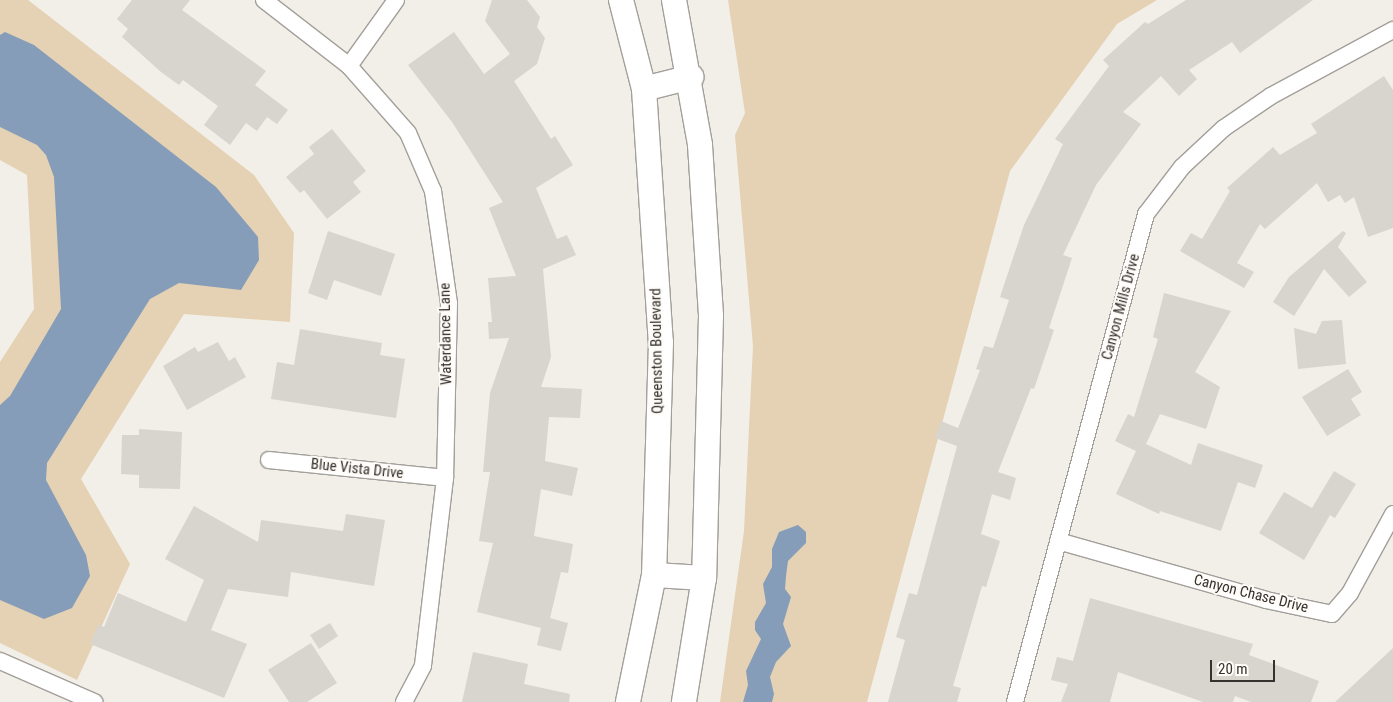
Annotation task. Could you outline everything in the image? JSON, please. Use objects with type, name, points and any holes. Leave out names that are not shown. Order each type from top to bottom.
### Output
[{"type":"main road","name":"Queenston Boulevard","points":[[621,0],[644,89],[660,342],[654,575],[628,702]]},
{"type":"main road","points":[[674,0],[691,77],[700,145],[711,316],[704,578],[684,702]]},
{"type":"main road","points":[[644,89],[691,77]]},
{"type":"main road","points":[[654,575],[704,578]]},
{"type":"street","name":"Waterdance Lane","points":[[264,0],[349,66],[408,133],[433,191],[449,303],[445,478],[423,666],[404,702]]},
{"type":"street","points":[[349,66],[396,0]]},
{"type":"street","name":"Canyon Mills Drive","points":[[1015,702],[1146,214],[1182,167],[1224,128],[1270,96],[1393,30]]},
{"type":"street","name":"Blue Vista Drive","points":[[269,460],[445,478]]},
{"type":"street","name":"Canyon Chase Drive","points":[[1058,541],[1266,600],[1332,614],[1350,593],[1393,514]]},
{"type":"street","points":[[0,661],[94,702]]},
{"type":"shaded area","points":[[0,0],[28,0],[254,175],[294,233],[290,322],[184,314],[81,479],[130,564],[77,680],[0,643],[0,362],[34,309],[27,175],[0,160]]},
{"type":"shaded area","points":[[728,0],[1157,0],[1117,24],[1010,171],[867,702],[720,702],[744,531],[753,346],[735,135],[745,113]]},
{"type":"water","points":[[5,32],[34,45],[216,187],[258,237],[259,260],[241,290],[179,283],[150,299],[47,463],[46,480],[86,555],[90,576],[72,608],[44,619],[0,600],[0,405],[10,396],[61,309],[54,177],[46,155],[37,145],[0,127],[0,35]]},
{"type":"water","points":[[798,525],[806,532],[806,543],[788,561],[785,589],[791,597],[783,624],[791,646],[776,662],[770,677],[774,694],[772,702],[743,702],[748,685],[746,671],[761,639],[755,630],[755,622],[766,603],[763,584],[772,567],[772,549],[779,532]]},
{"type":"building","points":[[132,0],[190,0],[182,10],[266,71],[255,85],[288,110],[277,124],[267,117],[257,131],[246,123],[230,145],[204,125],[218,106],[183,80],[179,85],[161,72],[122,37],[128,29],[117,19]]},
{"type":"building","points":[[492,0],[527,0],[540,17],[537,27],[545,38],[537,64],[514,81],[551,139],[555,136],[573,165],[536,188],[557,239],[567,235],[576,255],[543,269],[551,357],[541,387],[582,389],[580,418],[549,417],[545,461],[578,468],[572,496],[541,489],[534,536],[573,544],[568,573],[561,572],[550,618],[568,623],[561,651],[537,645],[541,628],[477,612],[493,543],[479,541],[490,472],[483,472],[490,393],[509,338],[489,339],[488,322],[492,322],[488,278],[516,276],[489,208],[503,202],[452,122],[408,65],[454,32],[484,74],[510,54],[485,21]]},
{"type":"building","points":[[1186,0],[1313,0],[1240,53],[1232,42],[1189,70],[1197,79],[1179,96],[1161,76],[1123,112],[1141,124],[1096,185],[1063,255],[1072,258],[1049,328],[1054,330],[1034,389],[1031,388],[998,472],[1016,478],[1010,500],[992,494],[981,534],[1000,541],[986,587],[982,586],[953,686],[961,688],[957,702],[888,702],[905,640],[896,637],[909,593],[917,595],[957,446],[935,438],[941,421],[958,428],[980,370],[976,369],[984,346],[993,348],[1009,300],[1000,297],[1024,225],[1063,144],[1055,139],[1109,66],[1103,60],[1145,22],[1148,24]]},
{"type":"building","points":[[1384,76],[1393,90],[1393,228],[1368,237],[1354,197],[1345,203],[1340,195],[1328,202],[1317,183],[1265,229],[1260,224],[1237,263],[1254,272],[1244,288],[1180,251],[1191,233],[1202,239],[1230,191],[1227,188],[1273,147],[1280,155],[1317,133],[1311,124]]},
{"type":"building","points":[[332,129],[366,171],[353,182],[361,192],[327,219],[304,190],[300,193],[286,177],[314,154],[309,147]]},
{"type":"building","points":[[328,231],[395,254],[381,296],[334,280],[327,300],[308,293]]},
{"type":"building","points":[[1343,231],[1346,233],[1338,247],[1367,282],[1349,297],[1324,269],[1294,316],[1273,302],[1289,277]]},
{"type":"building","points":[[1164,293],[1231,311],[1195,372],[1220,387],[1206,429],[1160,414],[1146,444],[1191,465],[1198,443],[1263,465],[1255,488],[1238,482],[1221,531],[1160,511],[1159,514],[1116,494],[1136,451],[1115,441],[1128,414],[1134,417],[1158,339],[1153,337]]},
{"type":"building","points":[[1342,320],[1346,364],[1298,369],[1294,328],[1316,334],[1322,321]]},
{"type":"building","points":[[300,329],[382,343],[380,355],[405,359],[396,418],[271,399],[277,362],[294,365]]},
{"type":"building","points":[[218,342],[229,361],[235,357],[246,377],[187,410],[163,366],[195,347],[198,352]]},
{"type":"building","points":[[1348,369],[1362,392],[1351,399],[1361,415],[1327,436],[1302,397]]},
{"type":"building","points":[[139,429],[182,432],[180,489],[139,488],[139,475],[121,474],[122,435],[139,435]]},
{"type":"building","points":[[1334,471],[1356,484],[1335,518],[1330,515],[1304,560],[1259,533],[1284,492],[1312,508]]},
{"type":"building","points":[[194,506],[258,542],[261,520],[343,531],[346,514],[385,520],[374,586],[291,572],[288,597],[228,589],[211,630],[247,644],[224,698],[90,644],[99,624],[104,627],[118,593],[186,622],[204,580],[165,559]]},
{"type":"building","points":[[1090,598],[1253,644],[1249,655],[1319,681],[1311,702],[1251,702],[1235,696],[1233,702],[1203,702],[1118,672],[1110,702],[1061,702],[1068,684],[1051,680],[1057,657],[1073,661]]},
{"type":"building","points":[[330,623],[338,636],[319,649],[310,635]]},
{"type":"building","points":[[311,643],[337,683],[307,702],[289,702],[268,670]]},
{"type":"building","points":[[1393,648],[1393,702],[1335,702]]},
{"type":"building","points":[[473,652],[528,664],[524,684],[570,694],[569,702],[462,702]]}]
